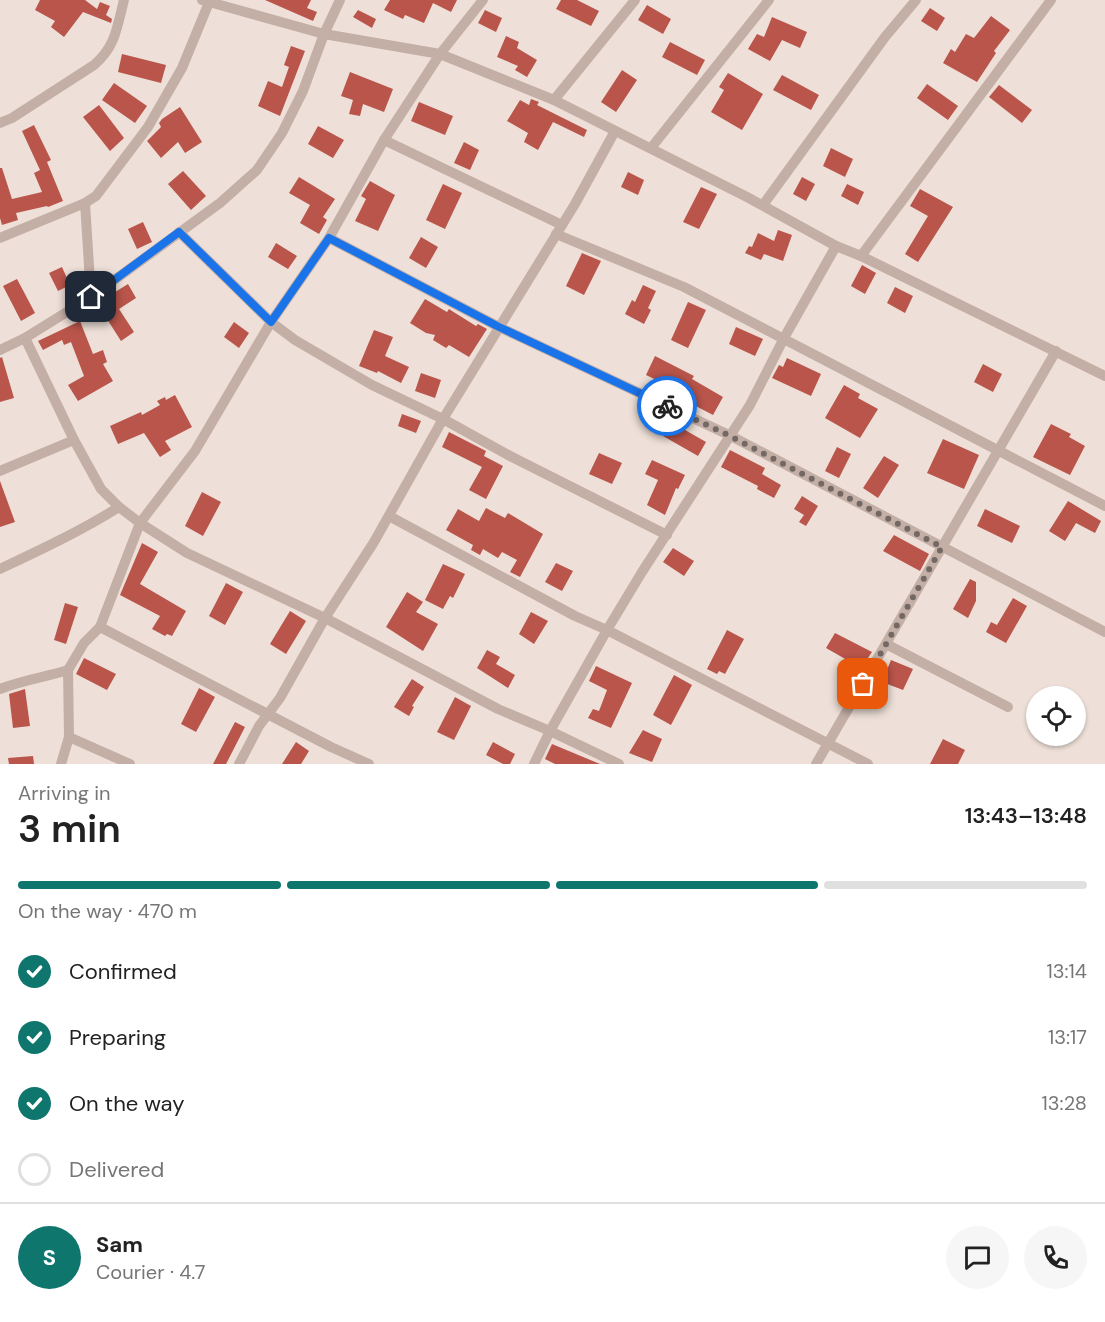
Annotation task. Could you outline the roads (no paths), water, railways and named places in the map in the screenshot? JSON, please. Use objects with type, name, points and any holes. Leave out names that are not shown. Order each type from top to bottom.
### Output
[{"type":"street","points":[[0,123],[12,118],[76,77],[106,55],[113,44],[124,0]]},
{"type":"street","points":[[0,350],[25,338],[91,297],[220,202],[257,170],[282,133],[303,91],[324,34],[340,0]]},
{"type":"street","points":[[61,764],[69,737],[68,670],[84,643],[100,627],[140,523],[195,452],[271,322],[329,238],[384,140],[440,54],[483,0]]},
{"type":"street","points":[[554,100],[635,0]]},
{"type":"street","points":[[651,148],[769,0]]},
{"type":"street","points":[[764,206],[885,38],[916,0]]},
{"type":"street","points":[[861,256],[1051,0]]},
{"type":"street","points":[[0,238],[85,203],[96,196],[148,127],[182,68],[207,1],[324,34],[440,54],[554,100],[764,206],[836,246],[861,256],[1105,376]]},
{"type":"street","points":[[239,764],[559,230],[615,131]]},
{"type":"street","points":[[384,140],[559,230],[684,287],[1105,506]]},
{"type":"street","points":[[85,203],[91,297]]},
{"type":"street","points":[[179,232],[271,322],[295,340],[372,385],[444,419],[512,457],[667,535]]},
{"type":"street","points":[[329,238],[499,327],[730,436],[1105,632]]},
{"type":"street","points":[[534,764],[607,630],[750,405],[784,338],[836,246]]},
{"type":"street","points":[[25,338],[74,440],[101,489],[140,523],[188,553],[325,618],[498,709],[619,764]]},
{"type":"street","points":[[816,764],[1056,351]]},
{"type":"street","points":[[0,471],[74,440]]},
{"type":"street","points":[[0,569],[49,546],[119,507]]},
{"type":"street","points":[[389,516],[575,616],[607,630],[868,764]]},
{"type":"street","points":[[100,627],[331,747],[369,764]]},
{"type":"street","points":[[886,644],[1008,707]]},
{"type":"street","points":[[0,689],[68,670]]},
{"type":"street","points":[[69,737],[130,764]]}]
